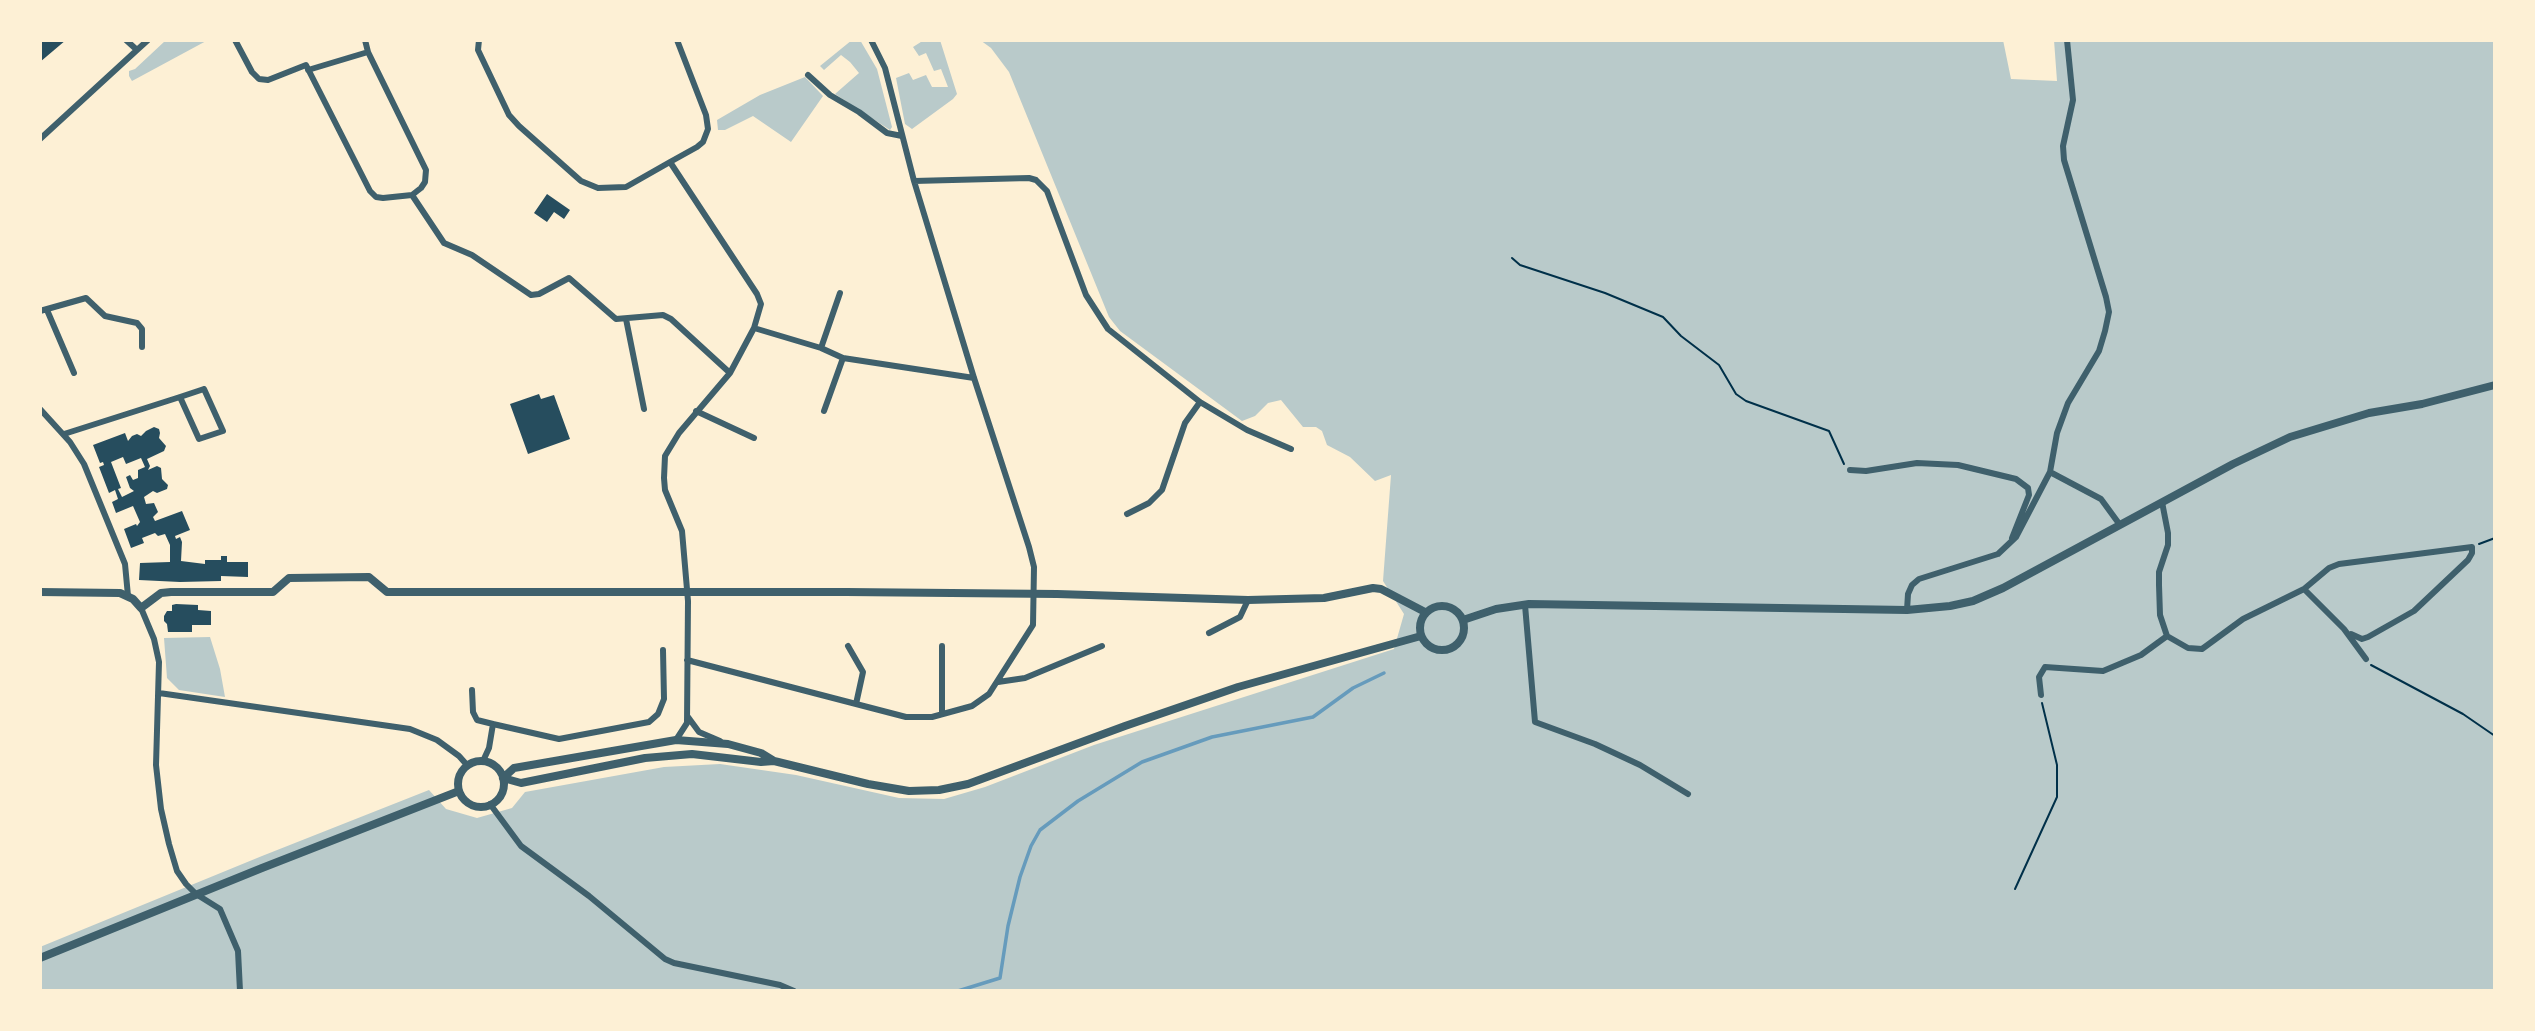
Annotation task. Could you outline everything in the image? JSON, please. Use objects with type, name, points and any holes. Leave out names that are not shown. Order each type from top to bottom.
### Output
[{"type":"street","points":[[127,40],[137,50]]},
{"type":"street","points":[[40,139],[148,40]]},
{"type":"street","points":[[235,40],[252,72],[259,79],[268,80],[306,65],[373,195],[383,198],[412,195],[425,182],[426,170],[368,52],[365,40]]},
{"type":"street","points":[[479,40],[478,50],[509,114],[581,181],[598,188],[625,187],[703,142],[708,129],[706,115],[677,40]]},
{"type":"street","points":[[687,660],[918,718],[943,714],[978,702],[989,694],[1031,630],[1034,567],[1029,547],[914,181],[885,68],[871,40]]},
{"type":"street","points":[[1907,610],[1912,585],[1919,579],[1989,557],[2017,537],[2050,472],[2063,415],[2099,351],[2109,312],[2064,160],[2063,146],[2073,100],[2067,40]]},
{"type":"street","points":[[308,70],[368,52]]},
{"type":"street","points":[[807,75],[830,96],[859,112],[887,133],[902,136]]},
{"type":"street","points":[[645,758],[676,740],[687,723],[686,591],[682,531],[666,490],[664,466],[670,445],[730,373],[754,328],[760,310],[757,294],[670,162]]},
{"type":"street","points":[[914,181],[1036,180],[1047,191],[1086,295],[1108,329],[1200,402],[1247,430],[1291,449]]},
{"type":"street","points":[[412,195],[444,243],[472,254],[527,293],[538,294],[569,278],[611,317],[626,319],[655,314],[670,319],[730,373]]},
{"type":"street","points":[[821,348],[840,293]]},
{"type":"street","points":[[74,373],[44,310],[86,298],[105,316],[137,323],[142,329],[142,347]]},
{"type":"street","points":[[626,319],[644,409]]},
{"type":"street","points":[[754,328],[821,348],[843,358],[974,378]]},
{"type":"street","points":[[824,411],[843,358]]},
{"type":"street","points":[[1463,620],[1496,609],[1525,605],[1907,610],[1973,601],[2003,588],[2233,464],[2290,437],[2369,413],[2422,404],[2495,385]]},
{"type":"street","points":[[64,434],[204,389],[223,431],[199,439],[180,397]]},
{"type":"street","points":[[1127,514],[1149,503],[1161,490],[1185,422],[1200,402]]},
{"type":"street","points":[[40,409],[43,418],[64,434],[84,464],[125,564],[128,596]]},
{"type":"street","points":[[696,411],[754,438]]},
{"type":"street","points":[[1850,470],[1866,471],[1917,463],[1958,465],[2015,479],[2028,488],[2029,495],[2008,546]]},
{"type":"street","points":[[2050,472],[2101,499],[2120,525]]},
{"type":"street","points":[[2162,502],[2168,545],[2158,572],[2160,615],[2167,636],[2188,648],[2202,649],[2243,619],[2304,589],[2329,568],[2339,564],[2472,547],[2468,560],[2414,611],[2368,637],[2356,637],[2344,629]]},
{"type":"street","points":[[141,608],[161,593],[273,592],[289,578],[369,577],[387,592],[1034,594],[1248,600],[1324,598],[1381,589],[1425,612]]},
{"type":"street","points":[[2304,589],[2344,629],[2366,659]]},
{"type":"street","points":[[40,592],[120,593],[128,596],[141,608],[157,651],[159,693],[156,765],[161,809],[177,871],[195,894],[220,909],[238,951],[240,991]]},
{"type":"street","points":[[1209,633],[1240,617],[1248,600]]},
{"type":"street","points":[[1525,605],[1535,722],[1595,744],[1688,794]]},
{"type":"street","points":[[1438,606],[1455,610],[1463,620],[1463,636],[1452,648],[1433,649],[1421,636],[1420,622],[1425,612],[1438,606]]},
{"type":"street","points":[[687,715],[699,732],[761,753],[774,761],[867,784],[909,791],[939,790],[968,784],[1238,687],[1421,636]]},
{"type":"street","points":[[2041,695],[2039,677],[2045,667],[2103,671],[2141,655],[2167,636]]},
{"type":"street","points":[[848,646],[863,672],[856,704]]},
{"type":"street","points":[[942,646],[943,714]]},
{"type":"street","points":[[998,682],[1025,678],[1102,646]]},
{"type":"street","points":[[472,691],[473,712],[477,720],[559,739],[649,722],[658,714],[664,699],[663,650]]},
{"type":"street","points":[[159,693],[410,729],[437,740],[467,765]]},
{"type":"street","points":[[483,761],[489,748],[493,724]]},
{"type":"street","points":[[503,778],[514,768],[676,740],[728,744]]},
{"type":"street","points":[[503,778],[521,783],[645,758],[692,754],[761,762],[774,761]]},
{"type":"street","points":[[483,761],[498,769],[503,778],[501,793],[491,804],[483,806],[468,803],[459,791],[459,777],[467,765],[483,761]]},
{"type":"street","points":[[40,958],[459,791]]},
{"type":"street","points":[[491,804],[521,846],[589,896],[665,959],[780,985],[794,991]]},
{"type":"path","points":[[1513,258],[1520,265],[1605,293],[1663,317],[1681,336],[1719,365],[1736,394],[1746,401],[1829,431],[1845,466],[1850,470]]},
{"type":"path","points":[[2472,547],[2495,538]]},
{"type":"path","points":[[2366,659],[2372,666],[2463,714],[2495,736]]},
{"type":"path","points":[[2014,889],[2057,797],[2056,765],[2041,695]]},
{"type":"shaded area","points":[[208,40],[132,81],[129,76],[129,71],[135,69],[165,41]]},
{"type":"shaded area","points":[[852,40],[860,40],[877,69],[892,127],[890,130],[835,94],[859,73],[850,62],[841,55],[824,70],[820,66]]},
{"type":"shaded area","points":[[924,40],[940,40],[957,94],[912,129],[905,124],[896,78],[909,73],[913,80],[926,75],[932,87],[948,87],[941,69],[934,71],[926,53],[919,56],[913,47]]},
{"type":"shaded area","points":[[980,40],[2003,40],[2011,79],[2057,81],[2054,40],[2495,40],[2495,991],[40,991],[40,947],[429,790],[446,809],[477,818],[512,808],[525,792],[664,767],[720,764],[796,775],[899,798],[944,799],[985,787],[1094,745],[1394,649],[1404,614],[1383,581],[1391,475],[1375,481],[1350,457],[1327,445],[1322,431],[1316,427],[1303,427],[1281,400],[1268,403],[1255,416],[1242,421],[1120,331],[1109,317],[1009,72],[991,48]]},
{"type":"shaded area","points":[[805,77],[823,96],[791,142],[753,116],[725,130],[718,130],[717,120],[760,95]]},
{"type":"shaded area","points":[[210,637],[225,697],[179,690],[167,678],[164,638]]},
{"type":"building","points":[[40,40],[66,40],[40,62]]},
{"type":"building","points":[[547,194],[570,210],[564,219],[554,212],[547,222],[534,213]]},
{"type":"building","points":[[539,394],[541,399],[554,395],[570,439],[528,454],[510,404]]},
{"type":"building","points":[[154,427],[159,429],[159,438],[166,446],[164,451],[147,459],[150,466],[148,470],[157,466],[161,468],[162,479],[168,485],[167,489],[157,493],[153,491],[144,497],[146,504],[154,503],[158,512],[153,517],[155,521],[182,511],[190,530],[175,536],[176,539],[180,537],[182,542],[181,561],[205,564],[205,560],[221,560],[221,556],[227,556],[227,562],[248,562],[248,577],[221,576],[221,581],[139,580],[140,563],[170,562],[170,545],[165,534],[158,536],[155,533],[142,538],[144,543],[131,548],[124,529],[136,524],[137,526],[140,522],[133,506],[116,513],[112,502],[118,499],[115,490],[109,493],[99,467],[104,465],[103,462],[100,463],[93,445],[125,433],[128,441],[132,436],[141,436]],"holes":[[[123,457],[126,464],[141,458],[145,467],[138,470],[138,478],[133,480],[130,475],[126,477],[134,491],[122,497],[111,462]]]},
{"type":"building","points":[[172,605],[198,605],[198,610],[211,611],[211,625],[192,625],[192,632],[168,632],[164,616],[167,611],[172,611]]},
{"type":"waterway","points":[[958,991],[1000,978],[1008,926],[1031,846],[1040,830],[1078,801],[1142,762],[1212,737],[1313,717],[1353,688],[1384,673]]}]
